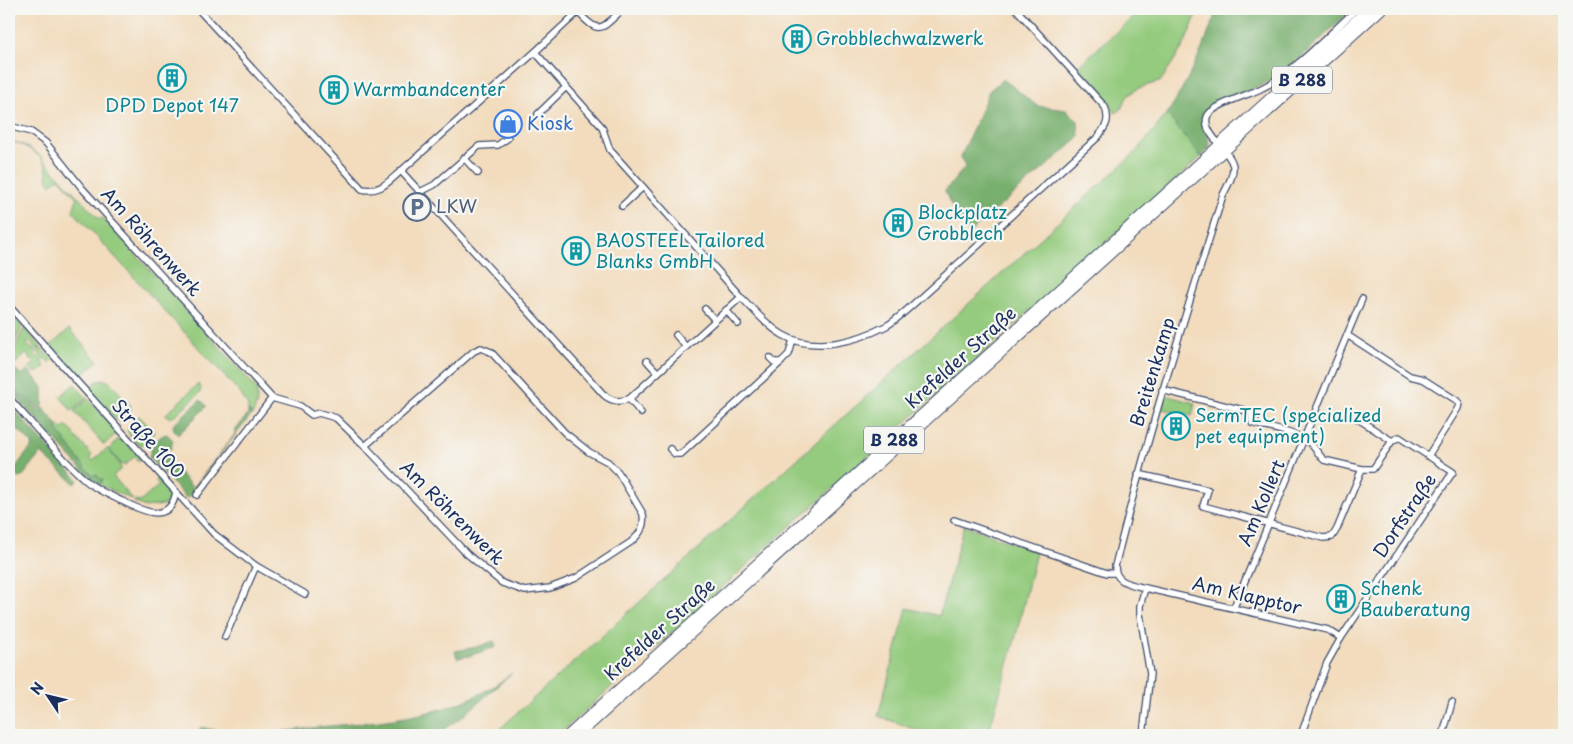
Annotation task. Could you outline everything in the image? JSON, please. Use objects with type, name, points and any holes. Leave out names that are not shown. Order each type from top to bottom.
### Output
[{"type":"highway","name":"Krefelder Straße","points":[[1221,148],[1369,9]]},
{"type":"highway","name":"Krefelder Straße","points":[[1221,148],[1381,9]]},
{"type":"main road","name":"Krefelder Straße","points":[[568,735],[1221,148]]},
{"type":"main road","name":"Krefelder Straße","points":[[579,735],[1221,148]]},
{"type":"street","points":[[198,9],[362,189],[371,191],[378,189],[401,171],[535,52],[577,10],[590,25],[597,28],[604,27],[623,9]]},
{"type":"street","points":[[535,52],[602,127],[610,150],[740,297],[769,326],[794,340],[812,344],[836,343],[863,336],[888,325],[908,310],[1091,144],[1106,127],[1108,117],[1106,107],[1016,9]]},
{"type":"street","name":"Breitenkamp","points":[[1115,573],[1115,566],[1138,474],[1162,390],[1223,195],[1233,173],[1233,166],[1207,123],[1207,117],[1213,109],[1269,85],[1292,69],[1357,9]]},
{"type":"street","points":[[538,114],[566,87]]},
{"type":"street","name":"Am Röhrenwerk","points":[[9,126],[31,132],[46,143],[82,188],[272,398],[300,406],[312,415],[319,413],[336,418],[466,553],[502,583],[525,591],[550,588],[576,578],[630,542],[639,535],[643,528],[643,514],[618,472],[608,462],[583,447],[565,433],[491,352],[481,348],[365,446]]},
{"type":"street","points":[[420,192],[434,185],[479,146],[498,145],[508,138]]},
{"type":"street","points":[[464,158],[478,173]]},
{"type":"street","points":[[401,171],[611,401],[621,402],[629,399],[740,297]]},
{"type":"street","points":[[622,206],[643,187]]},
{"type":"street","name":"Am Kollert","points":[[1234,608],[1362,299]]},
{"type":"street","name":"Straße 100","points":[[9,306],[176,492],[171,506],[166,511],[154,513],[144,511],[97,489],[82,478],[9,398]]},
{"type":"street","points":[[705,309],[715,320]]},
{"type":"street","points":[[726,310],[738,324]]},
{"type":"street","points":[[676,335],[686,347]]},
{"type":"street","points":[[1251,412],[1252,423],[1304,438],[1324,460],[1369,470],[1377,466],[1392,441],[1399,437],[1428,456],[1459,404],[1423,379],[1410,376],[1347,335]]},
{"type":"street","points":[[670,449],[676,454],[681,454],[789,354],[794,340]]},
{"type":"street","points":[[770,358],[774,362],[781,362]]},
{"type":"street","points":[[647,361],[657,372]]},
{"type":"street","points":[[1162,390],[1251,412],[1262,416],[1264,427]]},
{"type":"street","points":[[197,494],[272,398]]},
{"type":"street","points":[[629,399],[641,413]]},
{"type":"street","points":[[1358,419],[1392,441]]},
{"type":"street","name":"Dorfstraße","points":[[1301,735],[1326,663],[1453,472],[1428,456]]},
{"type":"street","points":[[1138,474],[1208,490],[1203,506],[1323,538],[1332,537],[1338,529],[1362,469]]},
{"type":"street","points":[[176,492],[214,534],[256,566],[305,594]]},
{"type":"street","points":[[954,520],[1107,573],[1115,573],[1124,582],[1145,588],[1140,606],[1150,674],[1143,735]]},
{"type":"street","points":[[224,637],[256,566]]},
{"type":"street","name":"Am Klapptor","points":[[1145,588],[1328,630],[1341,638]]},
{"type":"street","points":[[1444,735],[1452,702]]},
{"type":"green space","points":[[1142,9],[1199,9],[1184,45],[1160,82],[1133,92],[1128,96],[1120,110],[1115,113],[1078,66]]},
{"type":"green space","points":[[1217,9],[1352,9],[1309,50],[1274,78],[1255,88],[1222,99],[1208,108],[1202,117],[1202,125],[1210,145],[1201,157],[1167,114],[1195,63]]},
{"type":"green space","points":[[1003,79],[1037,106],[1066,110],[1078,121],[1079,138],[969,233],[950,203],[945,191],[965,167],[961,157],[989,91]]},
{"type":"green space","points":[[1167,114],[1201,157],[558,735],[493,735],[1137,151]]},
{"type":"green space","points":[[19,144],[24,145],[38,154],[99,219],[103,218],[257,389],[257,402],[253,415],[248,410],[248,406],[240,393],[73,211],[77,198],[59,178],[51,185],[48,180],[46,166],[40,157],[30,149]]},
{"type":"green space","points":[[9,312],[22,326],[12,350],[14,351],[24,328],[41,347],[37,350],[29,342],[26,344],[36,352],[35,354],[39,358],[41,356],[37,351],[41,348],[53,360],[50,363],[44,358],[41,361],[45,367],[39,372],[33,372],[29,368],[35,363],[26,354],[13,366],[9,364]]},
{"type":"green space","points":[[69,329],[98,361],[78,379],[49,347]]},
{"type":"green space","points":[[9,364],[22,375],[28,370],[43,387],[43,406],[41,409],[9,386]]},
{"type":"green space","points":[[103,379],[111,383],[131,406],[130,412],[121,421],[116,420],[88,390],[96,382]]},
{"type":"green space","points":[[74,384],[87,398],[72,411],[60,397]]},
{"type":"green space","points":[[198,384],[201,388],[200,393],[173,417],[168,417],[166,414]]},
{"type":"green space","points":[[10,388],[41,411],[43,408],[56,423],[58,431],[83,465],[93,476],[96,474],[101,480],[103,478],[100,485],[85,473]]},
{"type":"green space","points":[[1168,396],[1195,403],[1192,416],[1162,409],[1165,398]]},
{"type":"green space","points":[[88,399],[118,432],[104,445],[74,411]]},
{"type":"green space","points":[[200,400],[206,407],[178,435],[173,425]]},
{"type":"green space","points":[[9,404],[78,480],[75,484],[41,453],[22,477],[18,478],[15,475],[19,463],[33,445],[9,421]]},
{"type":"green space","points":[[248,410],[252,416],[187,499],[149,457],[155,442],[167,434],[173,440],[171,448],[164,455],[193,488],[235,434],[235,431],[248,414]]},
{"type":"green space","points":[[139,416],[154,432],[145,444],[134,441],[128,432],[128,429],[131,430],[132,426],[130,424]]},
{"type":"green space","points":[[56,423],[62,429],[67,426],[74,433],[92,455],[90,457],[93,461],[108,449],[120,464],[121,469],[113,476],[133,500],[100,485],[102,480],[93,476],[83,465],[57,430]]},
{"type":"green space","points":[[121,436],[140,457],[138,461],[134,457],[125,465],[121,464],[109,449]]},
{"type":"green space","points":[[158,478],[168,490],[165,505],[145,507],[134,502],[135,500],[140,502],[159,485],[156,481]]},
{"type":"green space","points":[[964,525],[1036,552],[1016,636],[988,735],[931,735],[878,716],[907,608],[939,616]]},
{"type":"green space","points":[[494,641],[496,647],[457,658],[455,651],[477,647]]},
{"type":"green space","points":[[512,673],[461,718],[436,735],[209,735],[199,731],[201,727],[230,732],[275,732],[395,719],[445,708],[469,699],[491,688]]},
{"type":"waterway","points":[[1557,9],[1564,18]]},
{"type":"place","name":"Grobblechwalzwerk","points":[[797,39]]},
{"type":"place","name":"DPD Depot 147","points":[[172,78]]},
{"type":"place","name":"Warmbandcenter","points":[[334,90]]},
{"type":"place","name":"Kiosk","points":[[508,124]]},
{"type":"place","name":"LKW","points":[[417,207]]},
{"type":"place","name":"Blockplatz Grobblech","points":[[898,223]]},
{"type":"place","name":"BAOSTEEL Tailored Blanks GmbH","points":[[576,251]]},
{"type":"place","name":"SermTEC (specialized pet equipment)","points":[[1176,426]]},
{"type":"place","name":"Schenk Bauberatung","points":[[1341,599]]}]
